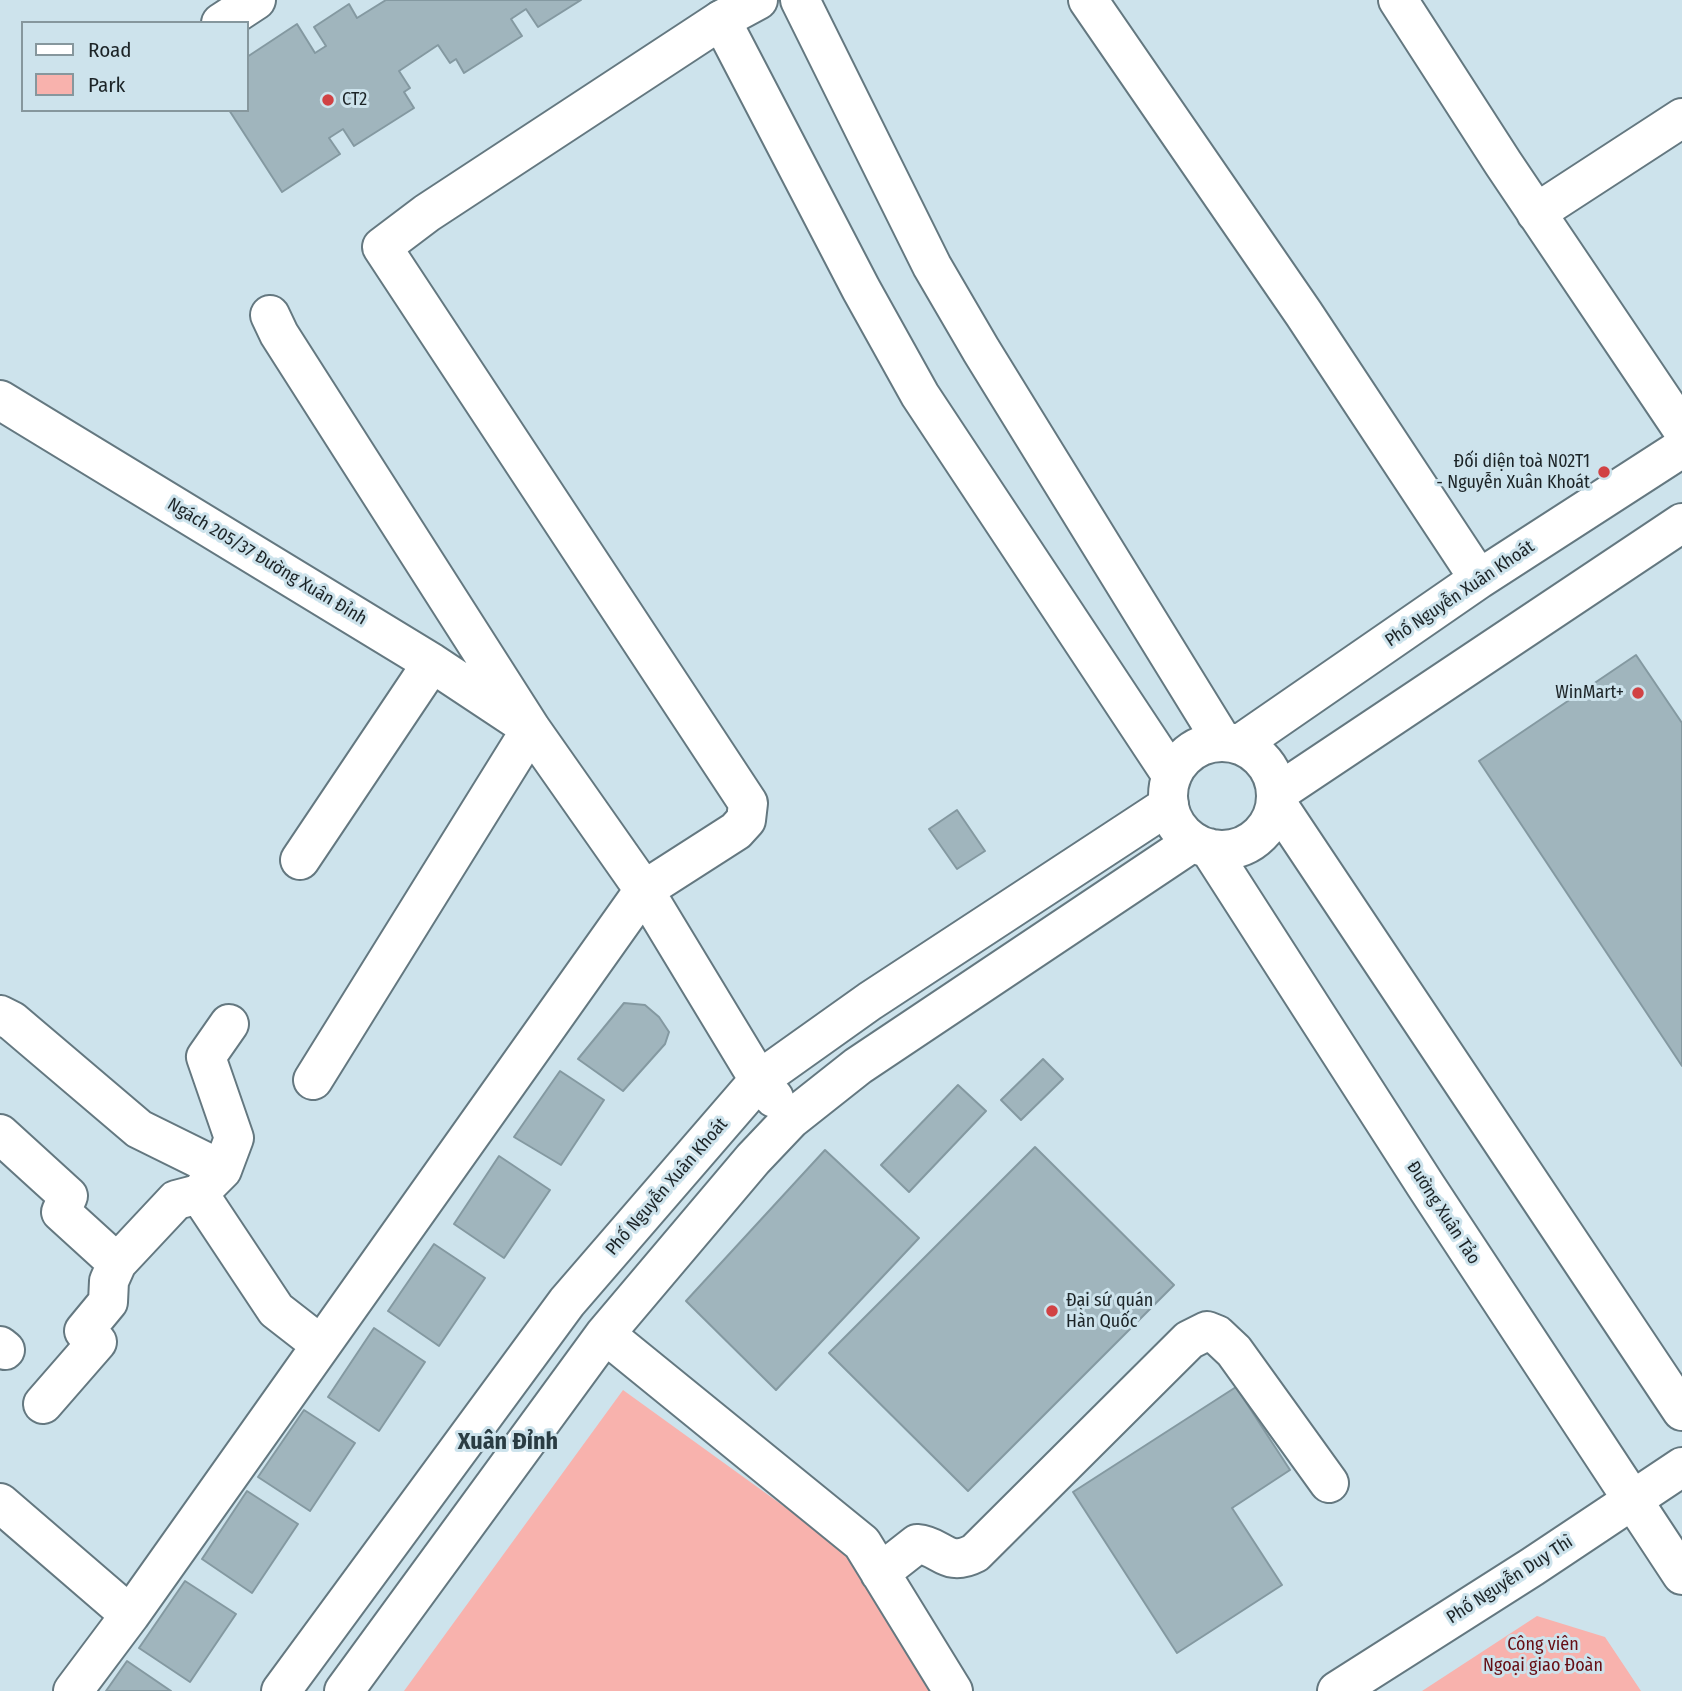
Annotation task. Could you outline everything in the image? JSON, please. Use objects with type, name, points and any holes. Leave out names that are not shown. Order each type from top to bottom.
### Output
[{"type":"street","points":[[224,21],[256,0]]},
{"type":"street","points":[[73,1691],[130,1615],[644,890],[736,831],[746,820],[748,803],[382,247],[711,10],[758,0]]},
{"type":"street","points":[[800,0],[932,266],[981,351],[1231,743]]},
{"type":"street","points":[[1088,0],[1304,314],[1479,579]]},
{"type":"street","points":[[1398,0],[1536,213],[1682,429]]},
{"type":"street","points":[[711,10],[920,395],[1170,790]]},
{"type":"street","points":[[1536,213],[1682,118]]},
{"type":"street","points":[[270,315],[279,334],[531,729],[644,890],[759,1080],[791,1119]]},
{"type":"street","name":"Ngách 205/37 Đường Xuân Đỉnh","points":[[0,400],[432,663],[531,729]]},
{"type":"street","name":"Phố Nguyễn Xuân Khoát","points":[[1231,743],[1682,448]]},
{"type":"street","points":[[1682,523],[1276,798],[1271,820],[1260,834],[1245,845],[1227,850],[1201,845],[1180,830],[1171,815],[1170,790],[1177,765],[1189,752],[1205,744],[1231,743],[1257,753],[1269,767],[1276,798],[1682,1410]]},
{"type":"street","points":[[300,860],[432,663]]},
{"type":"street","points":[[313,1080],[531,729]]},
{"type":"street","name":"Phố Nguyễn Xuân Khoát","points":[[281,1691],[567,1302],[759,1080],[1170,790]]},
{"type":"street","points":[[344,1691],[605,1334],[752,1158],[791,1119],[858,1066],[1201,845]]},
{"type":"street","name":"Đường Xuân Tảo","points":[[1201,845],[1682,1575]]},
{"type":"street","points":[[0,1015],[12,1021],[139,1129],[211,1182],[276,1310],[321,1345]]},
{"type":"street","points":[[43,1404],[97,1342],[84,1331],[108,1302],[109,1281],[117,1263],[176,1200],[211,1182],[234,1139],[206,1057],[229,1024]]},
{"type":"street","points":[[0,1134],[68,1196],[61,1212],[117,1263]]},
{"type":"street","points":[[880,1573],[917,1544],[927,1545],[945,1557],[962,1560],[975,1553],[1189,1340],[1207,1331],[1217,1335],[1234,1351],[1329,1483]]},
{"type":"street","points":[[605,1334],[862,1543],[953,1691]]},
{"type":"street","name":"Phố Nguyễn Duy Thì","points":[[1337,1691],[1532,1567],[1682,1467]]},
{"type":"street","points":[[0,1503],[130,1615]]},
{"type":"green space","points":[[623,1390],[850,1554],[936,1691],[404,1691]]},
{"type":"green space","name":"Công viên Ngoại giao Đoàn","points":[[1537,1616],[1605,1637],[1641,1691],[1422,1691]]},
{"type":"building","name":"CT2","points":[[386,0],[581,0],[538,27],[526,9],[511,19],[522,36],[464,73],[456,59],[450,63],[438,45],[399,71],[410,88],[404,92],[414,108],[354,146],[343,129],[329,138],[340,154],[282,192],[230,112],[248,112],[248,56],[297,24],[315,53],[326,46],[314,27],[349,4],[357,18]]},
{"type":"building","points":[[1636,655],[1682,723],[1682,1066],[1479,761]]},
{"type":"building","points":[[957,810],[985,851],[957,869],[929,829]]},
{"type":"building","points":[[624,1003],[645,1005],[659,1017],[669,1032],[665,1044],[623,1091],[578,1059]]},
{"type":"building","points":[[1043,1059],[1063,1079],[1021,1120],[1001,1100]]},
{"type":"building","points":[[560,1071],[604,1100],[561,1165],[514,1137]]},
{"type":"building","points":[[958,1085],[986,1111],[909,1192],[881,1165]]},
{"type":"building","points":[[1035,1147],[1174,1285],[968,1491],[829,1353]]},
{"type":"building","points":[[825,1150],[919,1238],[776,1390],[686,1301]]},
{"type":"building","points":[[499,1156],[550,1190],[504,1258],[454,1224]]},
{"type":"building","points":[[434,1244],[485,1278],[439,1346],[388,1311]]},
{"type":"building","points":[[374,1328],[425,1362],[379,1431],[328,1397]]},
{"type":"building","points":[[1236,1387],[1290,1470],[1232,1508],[1282,1585],[1177,1653],[1073,1492]]},
{"type":"building","points":[[304,1410],[355,1443],[310,1511],[258,1477]]},
{"type":"building","points":[[247,1491],[298,1524],[252,1593],[202,1559]]},
{"type":"building","points":[[185,1581],[236,1614],[190,1682],[139,1648]]},
{"type":"building","points":[[127,1661],[171,1691],[106,1691]]},
{"type":"place","name":"CT2","points":[[328,100]]},
{"type":"place","name":"Đối diện toà N02T1 - Nguyễn Xuân Khoát","points":[[1604,472]]},
{"type":"place","name":"WinMart+","points":[[1638,693]]},
{"type":"place","name":"Đại sứ quán Hàn Quốc","points":[[1052,1311]]},
{"type":"district","name":"Xuân Đỉnh","points":[[508,1442]]}]
